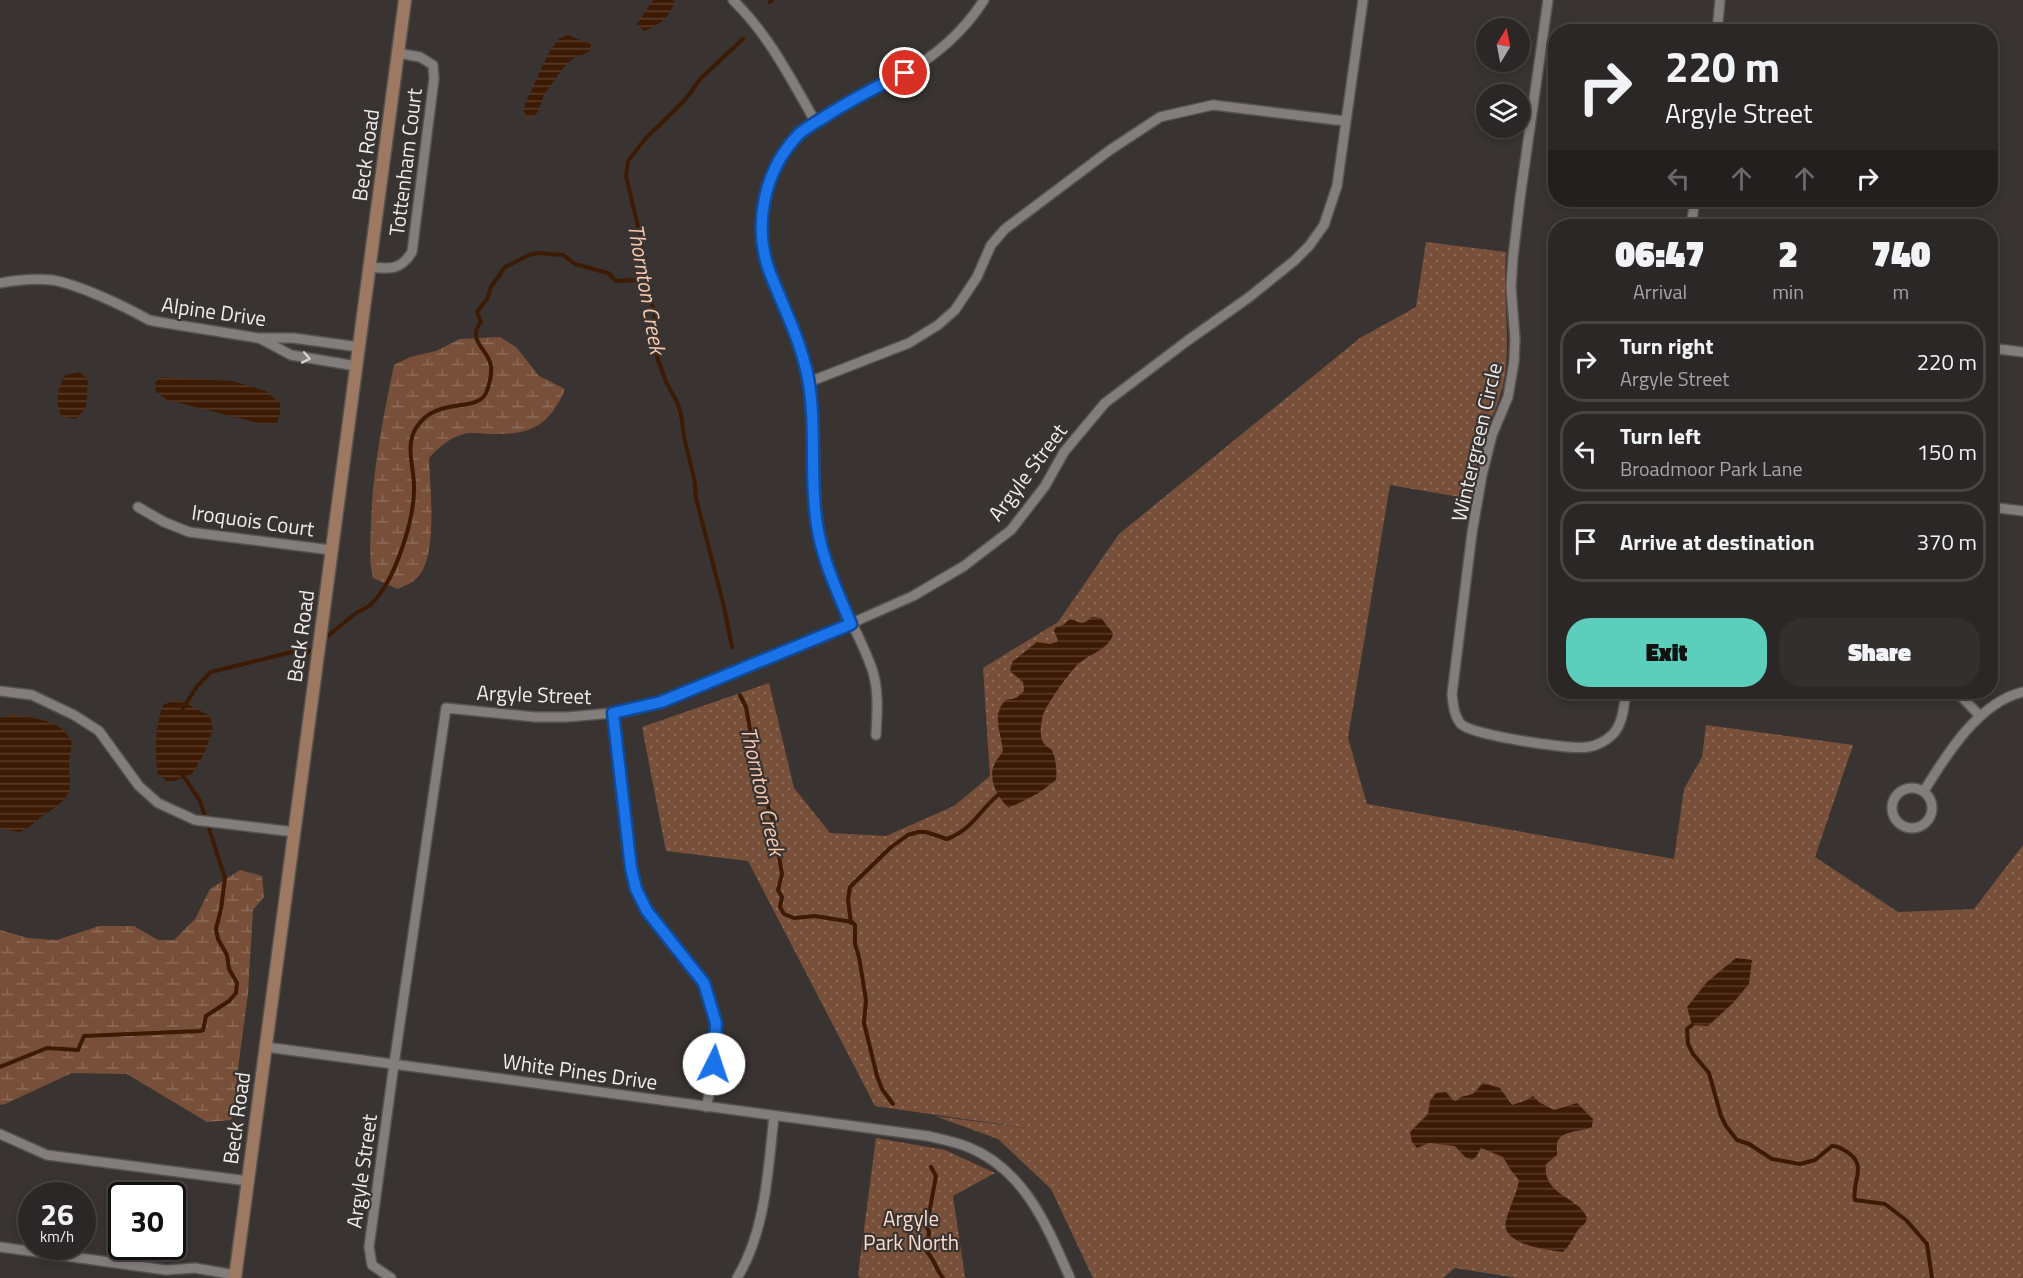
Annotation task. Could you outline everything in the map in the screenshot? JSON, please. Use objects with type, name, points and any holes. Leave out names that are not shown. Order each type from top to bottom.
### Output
[{"type":"main road","name":"Beck Road","points":[[235,1277],[405,0]]},
{"type":"street","points":[[733,0],[761,31],[779,57],[816,123]]},
{"type":"street","points":[[876,735],[878,709],[873,672],[824,558],[814,495],[812,405],[809,382],[763,246],[761,227],[763,204],[783,154],[801,133],[849,102],[905,73],[945,46],[984,0]]},
{"type":"street","name":"Argyle Street","points":[[391,1278],[372,1265],[369,1247],[447,708],[535,717],[567,717],[613,713],[661,702],[913,596],[964,566],[1011,530],[1044,486],[1064,452],[1105,403],[1187,340],[1248,298],[1294,261],[1309,246],[1324,225],[1340,172],[1363,0]]},
{"type":"street","name":"Wintergreen Circle","points":[[1548,0],[1513,257],[1511,286],[1515,339],[1514,362],[1508,397],[1492,435],[1482,474],[1472,533],[1452,694],[1454,711],[1461,725],[1474,731],[1533,742],[1587,747],[1599,744],[1613,734],[1622,717],[1625,699]]},
{"type":"street","points":[[1718,24],[1720,0]]},
{"type":"street","name":"Tottenham Court","points":[[370,267],[393,269],[406,260],[412,252],[434,80],[433,65],[420,57],[398,53]]},
{"type":"street","points":[[809,382],[909,343],[938,325],[955,310],[977,277],[991,245],[1005,229],[1110,150],[1160,117],[1214,105],[1346,121]]},
{"type":"street","name":"Alpine Drive","points":[[0,283],[21,280],[53,280],[85,291],[149,320],[258,338],[293,338],[359,347]]},
{"type":"street","points":[[258,338],[291,355],[357,366]]},
{"type":"street","points":[[1998,349],[2023,352]]},
{"type":"street","name":"Iroquois Court","points":[[138,507],[164,522],[189,532],[331,550]]},
{"type":"street","points":[[1998,508],[2023,511]]},
{"type":"street","points":[[0,692],[32,695],[74,715],[99,731],[140,786],[158,803],[195,820],[294,832]]},
{"type":"street","points":[[1924,791],[1980,716],[2016,693],[2023,692]]},
{"type":"street","points":[[1964,699],[1980,716]]},
{"type":"street","points":[[613,713],[631,868],[636,889],[647,911],[704,983],[716,1023],[717,1043],[712,1086],[706,1107]]},
{"type":"street","points":[[1910,788],[1924,791],[1932,802],[1931,816],[1927,822],[1914,828],[1901,825],[1893,813],[1892,806],[1898,794],[1910,788]]},
{"type":"street","name":"White Pines Drive","points":[[266,1047],[928,1136],[969,1147],[1004,1168],[1025,1190],[1047,1227],[1070,1278]]},
{"type":"street","points":[[737,1278],[755,1239],[766,1187],[774,1116]]},
{"type":"street","points":[[0,1134],[47,1155],[248,1181]]},
{"type":"street","points":[[0,1248],[166,1270],[195,1268],[235,1277]]},
{"type":"street","points":[[166,1270],[177,1278]]},
{"type":"green space","points":[[1426,242],[1506,252],[1505,377],[1480,449],[1471,499],[1390,485],[1348,738],[1367,804],[1674,859],[1684,789],[1702,757],[1706,725],[1853,745],[1815,857],[1898,912],[1974,909],[2023,845],[2023,1278],[1517,1278],[1455,1268],[1443,1278],[1093,1278],[1051,1189],[998,1139],[935,1116],[1034,1129],[875,1106],[748,861],[666,851],[642,727],[769,683],[794,788],[830,833],[886,836],[954,806],[990,776],[983,668],[1058,622],[1119,534],[1360,338],[1416,307]]},
{"type":"green space","points":[[500,337],[516,347],[539,376],[565,389],[559,402],[545,420],[528,430],[506,434],[467,433],[449,440],[437,450],[429,458],[431,537],[424,567],[416,579],[398,589],[373,578],[370,546],[373,486],[394,365],[410,357],[436,351],[460,339]]},
{"type":"green space","points":[[240,870],[262,876],[264,897],[253,910],[248,993],[234,1112],[231,1120],[207,1122],[127,1074],[72,1073],[0,1105],[0,930],[28,938],[57,940],[99,926],[134,926],[158,940],[174,940],[195,919],[210,889]]},
{"type":"green space","name":"Argyle Park North","points":[[876,1138],[945,1150],[995,1173],[953,1196],[965,1278],[860,1278],[858,1275]]},
{"type":"shaded area","points":[[653,0],[675,0],[664,20],[644,31],[637,24]]},
{"type":"shaded area","points":[[568,35],[591,44],[590,51],[571,60],[563,68],[544,95],[538,112],[532,117],[526,117],[525,104],[547,56],[558,39]]},
{"type":"shaded area","points":[[80,372],[88,379],[86,408],[76,419],[61,416],[58,400],[62,380],[65,375]]},
{"type":"shaded area","points":[[160,377],[232,381],[266,391],[280,403],[277,423],[263,424],[167,400],[156,392],[155,383]]},
{"type":"shaded area","points":[[1092,617],[1101,618],[1113,633],[1111,639],[1103,648],[1081,661],[1073,669],[1053,697],[1042,718],[1041,736],[1044,744],[1053,752],[1056,780],[1037,794],[1009,808],[997,793],[992,775],[995,763],[1003,750],[998,724],[1001,705],[1006,700],[1016,698],[1024,691],[1023,682],[1010,671],[1012,662],[1037,642],[1050,644],[1057,642],[1054,631],[1056,627],[1070,619],[1083,623]]},
{"type":"shaded area","points":[[177,699],[210,716],[213,729],[204,754],[192,774],[174,781],[167,781],[158,774],[156,748],[158,722],[163,705]]},
{"type":"shaded area","points":[[9,715],[44,720],[61,728],[71,741],[70,784],[67,796],[57,806],[20,832],[0,829],[0,718]]},
{"type":"shaded area","points":[[1736,958],[1752,960],[1749,984],[1733,1003],[1708,1026],[1692,1025],[1687,1007],[1707,982]]},
{"type":"shaded area","points":[[1483,1083],[1500,1088],[1512,1105],[1533,1096],[1554,1110],[1577,1103],[1593,1119],[1592,1127],[1561,1137],[1558,1140],[1557,1155],[1546,1164],[1546,1175],[1555,1190],[1577,1205],[1587,1218],[1585,1224],[1563,1252],[1527,1245],[1510,1236],[1506,1229],[1506,1221],[1519,1180],[1503,1157],[1481,1148],[1472,1160],[1465,1157],[1455,1146],[1429,1143],[1417,1148],[1412,1142],[1410,1132],[1428,1114],[1430,1101],[1436,1093],[1446,1092],[1456,1101],[1473,1094]]},
{"type":"waterway","name":"Thornton Creek","points":[[732,647],[696,498],[681,414],[657,357],[654,310],[649,297],[639,231],[626,176],[628,161],[645,139],[685,100],[701,78],[743,39]]},
{"type":"waterway","points":[[324,639],[356,613],[369,606],[380,594],[402,549],[413,499],[411,442],[416,428],[424,418],[434,412],[474,402],[486,393],[491,366],[477,340],[477,329],[481,322],[477,312],[505,267],[538,253],[563,255],[575,264],[608,273],[616,281],[639,280],[648,284]]},
{"type":"waterway","points":[[183,708],[198,685],[211,672],[292,652],[300,659],[316,646]]},
{"type":"waterway","name":"Thornton Creek","points":[[740,695],[746,707],[754,752],[759,761],[765,797],[773,821],[782,874],[778,890],[782,897],[780,907],[784,914],[794,918],[815,916],[852,922],[855,925],[855,944],[866,1000],[864,1023],[877,1076],[882,1089],[893,1104]]},
{"type":"waterway","points":[[0,1067],[47,1048],[78,1050],[84,1036],[200,1031],[203,1030],[206,1016],[229,1001],[236,993],[237,983],[229,969],[227,955],[218,939],[216,929],[225,878],[200,801],[182,774]]},
{"type":"waterway","points":[[851,923],[848,900],[850,887],[890,848],[908,835],[918,832],[926,832],[947,839],[956,835],[963,831],[998,795]]},
{"type":"waterway","points":[[1692,1025],[1687,1029],[1688,1044],[1693,1054],[1709,1073],[1721,1116],[1737,1140],[1749,1144],[1772,1159],[1800,1164],[1815,1160],[1832,1146],[1840,1147],[1850,1154],[1855,1159],[1858,1170],[1855,1200],[1885,1204],[1906,1220],[1927,1244],[1932,1278]]},
{"type":"waterway","name":"Thornton Creek","points":[[931,1167],[936,1176],[925,1225],[929,1231],[927,1252],[943,1278]]},
{"type":"route","points":[[714,1064],[717,1043],[716,1023],[704,983],[647,911],[636,889],[631,868],[613,713],[661,702],[851,624],[824,558],[817,525],[809,382],[763,246],[761,227],[763,204],[783,154],[801,133],[841,106],[905,73]]}]
